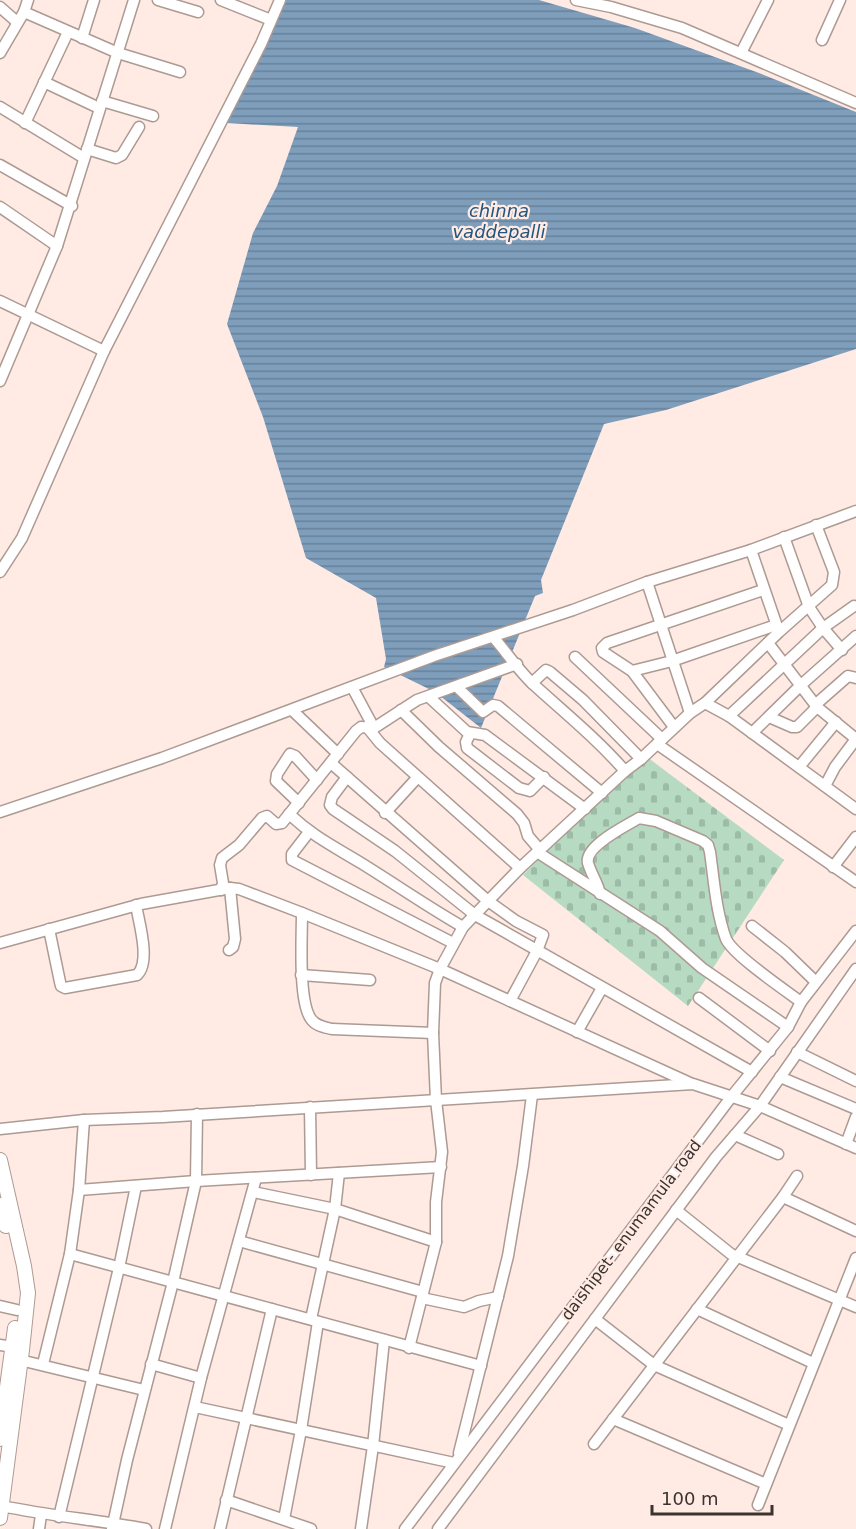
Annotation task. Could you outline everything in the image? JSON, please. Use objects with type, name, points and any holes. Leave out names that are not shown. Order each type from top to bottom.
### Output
[{"type":"main road","points":[[0,1160],[3,1208],[18,1277],[17,1310],[7,1346],[0,1439]]},
{"type":"main road","points":[[1,1512],[28,1293],[24,1266],[3,1208]]},
{"type":"street","points":[[0,53],[24,12],[28,0]]},
{"type":"street","points":[[82,38],[94,0]]},
{"type":"street","points":[[0,381],[3,363],[28,315],[72,206],[100,105],[134,0]]},
{"type":"street","points":[[158,0],[198,12]]},
{"type":"street","points":[[221,0],[271,21]]},
{"type":"street","points":[[0,572],[22,537],[104,351],[280,0]]},
{"type":"street","points":[[576,0],[610,7],[682,28],[856,103]]},
{"type":"street","points":[[741,53],[768,0]]},
{"type":"street","points":[[822,40],[840,0]]},
{"type":"street","points":[[0,8],[17,22]]},
{"type":"street","points":[[24,12],[118,53],[180,72]]},
{"type":"street","points":[[25,123],[68,32]]},
{"type":"street","points":[[44,82],[100,105],[153,117]]},
{"type":"street","points":[[0,107],[25,123],[86,154],[116,158],[122,155],[139,127]]},
{"type":"street","points":[[0,165],[72,206]]},
{"type":"street","points":[[0,207],[57,246]]},
{"type":"street","points":[[0,301],[104,351]]},
{"type":"street","points":[[0,812],[162,758],[434,656],[494,638],[646,582],[751,550],[856,511]]},
{"type":"street","points":[[632,672],[778,628],[809,607],[828,589],[834,579],[834,572],[816,525]]},
{"type":"street","points":[[784,537],[809,607],[842,650]]},
{"type":"street","points":[[751,550],[778,628]]},
{"type":"street","points":[[646,582],[690,713]]},
{"type":"street","points":[[674,727],[632,672],[609,657],[602,648],[607,644],[763,590]]},
{"type":"street","points":[[729,716],[823,628],[854,606]]},
{"type":"street","points":[[410,1348],[436,1242],[436,1202],[442,1139],[436,1100],[432,1033],[435,983],[453,943],[463,927],[520,868],[674,727],[705,703],[768,643],[778,628]]},
{"type":"street","points":[[753,734],[801,685],[856,636]]},
{"type":"street","points":[[494,638],[532,683],[596,739],[625,771]]},
{"type":"street","points":[[768,643],[816,706],[856,739],[835,767],[825,786]]},
{"type":"street","points":[[575,657],[659,742],[856,882]]},
{"type":"street","points":[[229,950],[233,947],[235,939],[220,865],[222,858],[239,845],[262,818],[267,816],[273,822],[280,824],[361,727],[370,727],[417,700],[517,664]]},
{"type":"street","points":[[532,683],[546,670],[550,672],[583,700],[641,759]]},
{"type":"street","points":[[769,717],[792,727],[798,727],[816,706],[848,676],[856,678]]},
{"type":"street","points":[[352,687],[380,743],[520,868]]},
{"type":"street","points":[[457,687],[483,712],[494,705],[498,706],[602,794]]},
{"type":"street","points":[[429,697],[470,734],[485,735],[585,809]]},
{"type":"street","points":[[705,703],[729,716],[856,809]]},
{"type":"street","points":[[292,710],[347,777],[385,813],[488,901],[516,921],[543,935],[510,1001]]},
{"type":"street","points":[[401,710],[439,747],[518,814],[538,851],[600,894],[660,931],[702,968],[788,1027]]},
{"type":"street","points":[[800,766],[836,722]]},
{"type":"street","points":[[470,734],[466,742],[467,748],[523,790],[530,791],[544,777]]},
{"type":"street","points":[[299,804],[276,781],[277,774],[290,754],[295,756],[316,780]]},
{"type":"street","points":[[347,777],[332,797],[330,805],[333,809],[395,851],[475,915],[752,1072]]},
{"type":"street","points":[[385,813],[417,778]]},
{"type":"street","points":[[289,814],[309,832],[463,927]]},
{"type":"street","points":[[600,894],[587,860],[590,853],[596,845],[639,818],[656,821],[704,841],[708,844],[710,852],[727,940],[736,952],[801,1002]]},
{"type":"street","points":[[309,832],[292,854],[292,860],[453,943]]},
{"type":"street","points":[[833,867],[856,837]]},
{"type":"street","points":[[0,943],[136,905],[226,889],[246,891],[440,969],[693,1084],[760,1106],[851,1146],[856,1117]]},
{"type":"street","points":[[49,929],[61,986],[72,988],[137,975],[141,972],[145,960],[136,905]]},
{"type":"street","points":[[302,913],[301,975],[308,1014],[312,1021],[317,1025],[332,1029],[432,1033]]},
{"type":"street","points":[[752,926],[785,952],[816,982]]},
{"type":"street","name":"daishipet- enumamula road","points":[[405,1529],[732,1096],[770,1051],[788,1027],[801,1002],[856,931]]},
{"type":"street","points":[[438,1529],[716,1157],[760,1106],[856,969]]},
{"type":"street","points":[[301,975],[370,980]]},
{"type":"street","points":[[577,1032],[602,988]]},
{"type":"street","points":[[699,998],[770,1051]]},
{"type":"street","points":[[797,1052],[856,1081]]},
{"type":"street","points":[[780,1077],[856,1110]]},
{"type":"street","points":[[0,1130],[84,1120],[693,1084]]},
{"type":"street","points":[[195,1407],[373,1446],[456,1461],[508,1256],[532,1095]]},
{"type":"street","points":[[310,1107],[312,1175]]},
{"type":"street","points":[[113,1526],[196,1181],[197,1114]]},
{"type":"street","points":[[43,1364],[70,1254],[79,1190],[84,1120]]},
{"type":"street","points":[[735,1135],[778,1154]]},
{"type":"street","points":[[79,1190],[441,1167]]},
{"type":"street","points":[[284,1519],[301,1430],[322,1266],[335,1209],[339,1173]]},
{"type":"street","points":[[594,1444],[797,1176]]},
{"type":"street","points":[[165,1529],[201,1378],[256,1178]]},
{"type":"street","points":[[60,1517],[136,1186]]},
{"type":"street","points":[[253,1192],[335,1209],[436,1242]]},
{"type":"street","points":[[783,1197],[856,1231]]},
{"type":"street","points":[[676,1210],[720,1246],[737,1256],[856,1307]]},
{"type":"street","points":[[239,1241],[464,1307],[498,1297]]},
{"type":"street","points":[[70,1254],[481,1366]]},
{"type":"street","points":[[758,1505],[856,1258]]},
{"type":"street","points":[[0,1306],[17,1310]]},
{"type":"street","points":[[219,1529],[248,1418],[272,1309]]},
{"type":"street","points":[[697,1309],[813,1363]]},
{"type":"street","points":[[595,1319],[654,1365],[789,1425]]},
{"type":"street","points":[[361,1529],[373,1446],[384,1340]]},
{"type":"street","points":[[20,1360],[144,1390]]},
{"type":"street","points":[[151,1364],[201,1378]]},
{"type":"street","points":[[613,1419],[766,1484]]},
{"type":"street","points":[[226,1500],[311,1529]]},
{"type":"street","points":[[1,1512],[60,1517],[75,1524],[146,1529]]},
{"type":"street","points":[[39,1529],[40,1515]]},
{"type":"green space","points":[[643,754],[784,860],[688,1006],[523,875]]},
{"type":"water","name":"chinna vaddepalli","points":[[280,0],[539,0],[635,28],[759,73],[856,112],[856,349],[666,410],[604,424],[541,580],[543,593],[535,596],[481,728],[435,692],[384,667],[386,659],[376,598],[306,558],[263,417],[227,324],[253,233],[277,186],[298,127],[227,123]]}]
